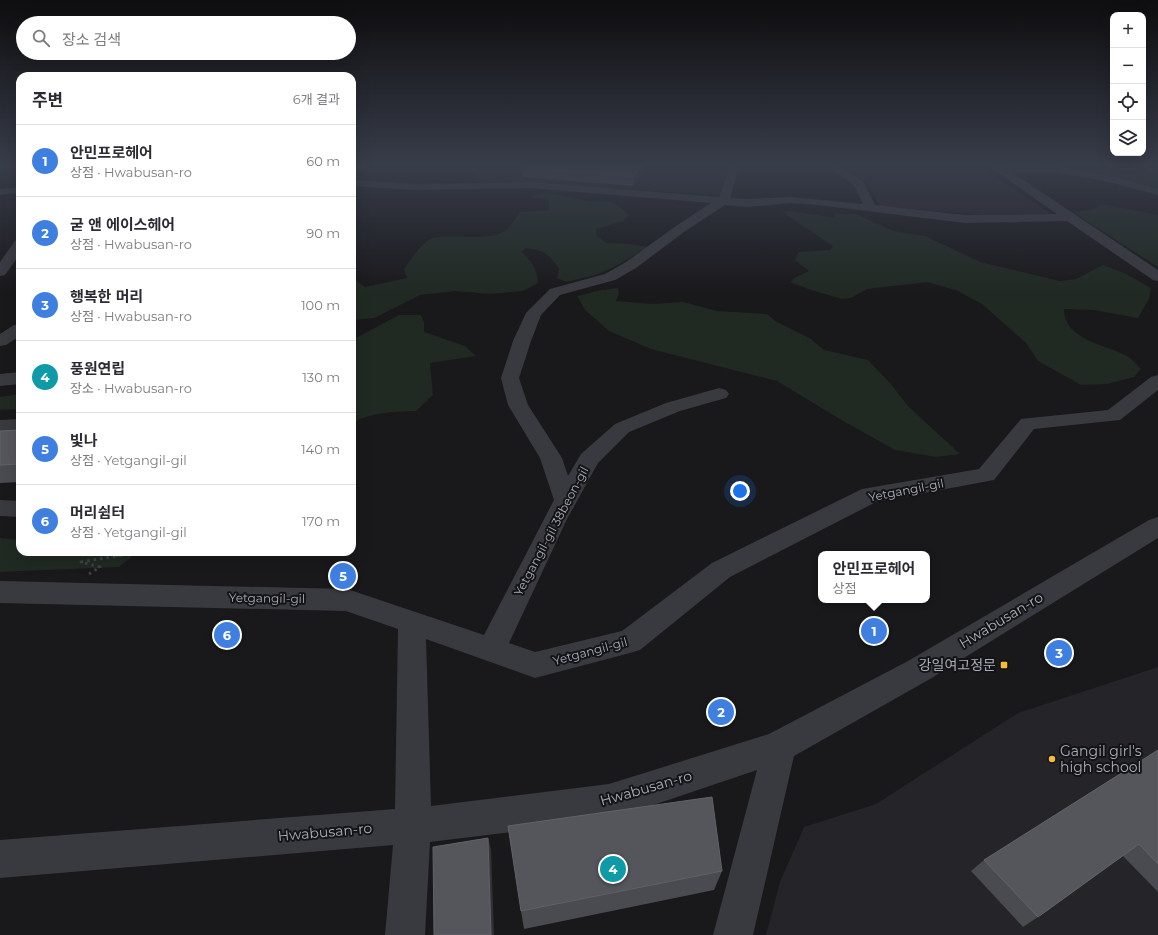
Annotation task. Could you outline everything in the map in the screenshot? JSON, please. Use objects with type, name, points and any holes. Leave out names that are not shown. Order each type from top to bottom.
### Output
[{"type":"street","points":[[566,500],[551,458],[518,405],[510,378],[522,340],[534,313],[545,300],[555,292],[610,277],[631,265],[680,229],[711,209]]},
{"type":"street","points":[[876,209],[965,219],[1071,217]]},
{"type":"street","points":[[1059,209],[1158,277]]},
{"type":"street","points":[[0,272],[16,250]]},
{"type":"street","points":[[0,331],[7,331],[16,328]]},
{"type":"street","points":[[0,341],[16,331]]},
{"type":"street","points":[[0,380],[16,378]]},
{"type":"street","name":"Yetgangil-gil","points":[[0,592],[347,600],[535,666],[630,641],[721,570],[870,495],[986,475],[1028,423],[1114,416],[1158,381]]},
{"type":"street","name":"Yetgangil-gil 38beon-gil","points":[[491,650],[566,500],[589,459],[622,428],[673,407],[719,394]]},
{"type":"street","points":[[0,426],[16,425]]},
{"type":"street","points":[[0,508],[16,509]]},
{"type":"street","name":"Hwabusan-ro","points":[[0,859],[413,825],[609,802],[780,746],[918,670],[1158,526]]},
{"type":"street","points":[[405,935],[413,825],[412,623]]},
{"type":"street","points":[[733,935],[780,746]]},
{"type":"path","points":[[68,594],[78,580],[100,567],[81,562],[119,556]]},
{"type":"shaded area","points":[[549,209],[621,209],[629,215],[623,221],[596,229],[597,236],[607,243],[630,244],[648,247],[616,266],[596,275],[566,282],[557,278],[559,269],[545,253],[526,248],[521,252],[533,266],[538,283],[523,291],[490,294],[456,291],[420,295],[374,318],[356,320],[356,281],[365,287],[407,278],[404,269],[417,251],[433,238],[451,236],[481,237],[499,234],[508,228],[520,212],[549,210]]},
{"type":"shaded area","points":[[910,209],[1043,209],[1051,214],[983,215]]},
{"type":"shaded area","points":[[1095,209],[1125,209],[1158,215],[1158,267],[1073,212]]},
{"type":"shaded area","points":[[791,211],[835,218],[835,214],[856,214],[893,231],[925,236],[980,262],[1060,281],[1076,279],[1103,265],[1124,273],[1151,288],[1149,299],[1138,318],[1093,310],[1064,309],[1066,319],[1071,328],[1078,334],[1087,340],[1127,356],[1141,369],[1134,377],[1107,384],[1081,385],[1038,361],[1026,343],[982,304],[956,290],[927,282],[867,289],[851,298],[842,299],[790,282],[796,277],[809,271],[795,260],[799,252],[830,250],[833,246],[782,212]]},
{"type":"shaded area","points":[[618,288],[619,294],[616,301],[652,304],[683,302],[717,311],[767,314],[777,322],[811,339],[824,350],[868,360],[891,384],[908,406],[960,454],[936,457],[895,450],[843,421],[777,381],[651,349],[609,331],[585,310],[577,296]]},
{"type":"shaded area","points":[[399,315],[421,315],[424,322],[424,332],[465,346],[476,356],[430,363],[433,395],[416,411],[391,412],[356,421],[356,338]]},
{"type":"shaded area","points":[[16,395],[16,409],[0,410],[0,397]]},
{"type":"shaded area","points":[[0,538],[16,540],[16,556],[133,556],[119,567],[0,572]]},
{"type":"shaded area","name":"Gangil girl's high school","points":[[1158,667],[1158,935],[766,935],[780,882],[804,827],[876,804],[1018,713]]},
{"type":"building","points":[[16,430],[16,464],[0,465],[0,431]]},
{"type":"building","points":[[1158,750],[1158,864],[1139,844],[1038,917],[984,860]]},
{"type":"building","points":[[712,797],[722,871],[521,911],[508,826]]},
{"type":"building","points":[[488,838],[491,935],[434,935],[433,847]]},
{"type":"place","name":"빛나","points":[[343,576]]},
{"type":"place","name":"안민프로헤어","points":[[874,631]]},
{"type":"place","name":"머리쉼터","points":[[227,635]]},
{"type":"place","name":"행복한 머리","points":[[1059,653]]},
{"type":"place","name":"강일여고정문","points":[[1004,665]]},
{"type":"place","name":"굳 앤 에이스헤어","points":[[721,712]]},
{"type":"place","name":"Gangil girl's high school","points":[[1052,759]]},
{"type":"place","name":"풍원연립","points":[[613,869]]}]
